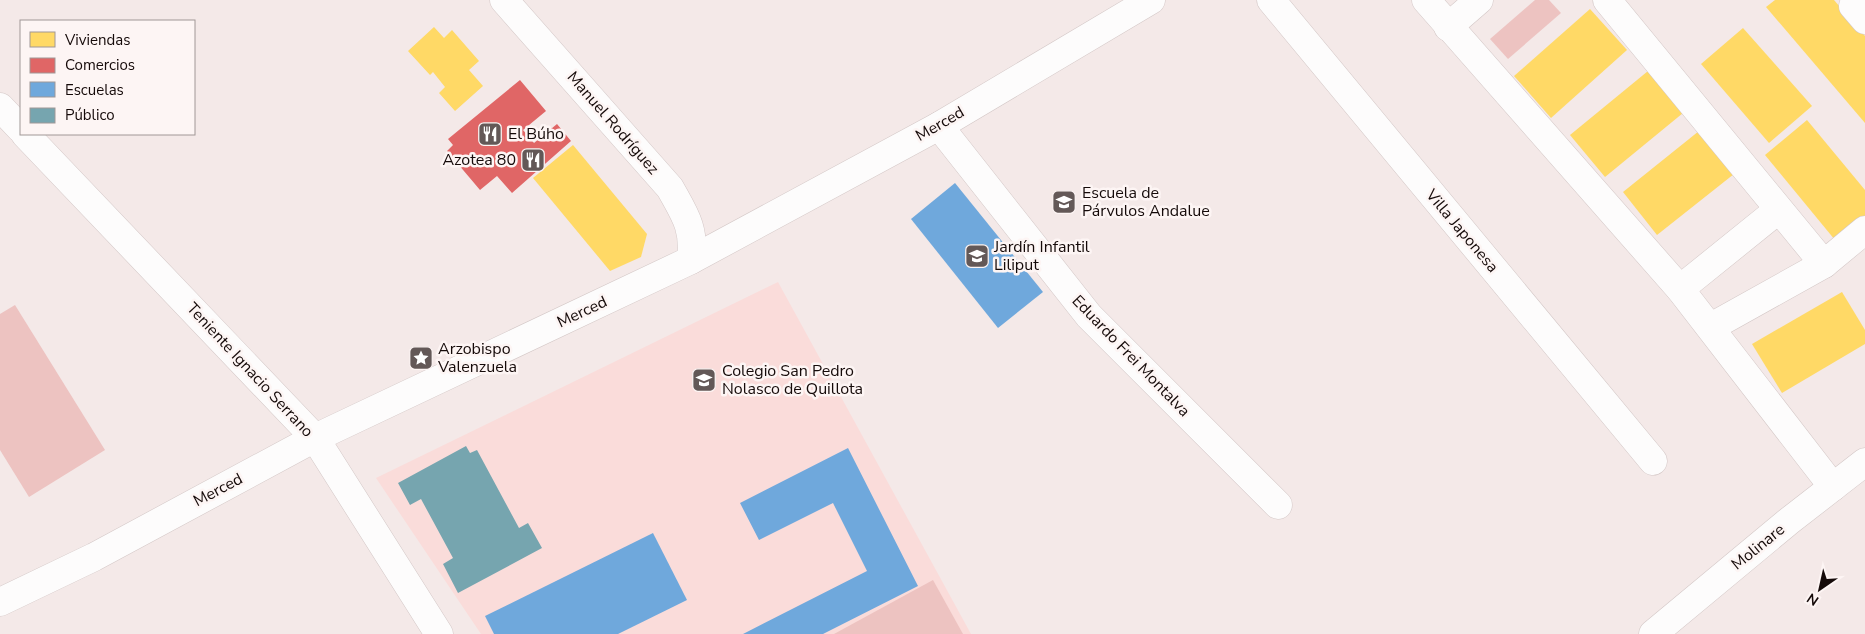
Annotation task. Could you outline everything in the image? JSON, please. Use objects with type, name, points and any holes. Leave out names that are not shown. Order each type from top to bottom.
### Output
[{"type":"street","name":"Manuel Rodríguez","points":[[504,0],[670,188],[690,222],[694,243],[691,260]]},
{"type":"street","name":"Merced","points":[[0,602],[94,557],[315,438],[691,260],[939,126],[1151,0]]},
{"type":"street","name":"Villa Japonesa","points":[[1270,0],[1653,461]]},
{"type":"street","points":[[1426,0],[1680,289],[1833,487]]},
{"type":"street","points":[[1448,27],[1479,0]]},
{"type":"street","points":[[1607,0],[1824,264]]},
{"type":"street","points":[[0,107],[20,128]]},
{"type":"street","name":"Eduardo Frei Montalva","points":[[939,126],[1089,316],[1278,505]]},
{"type":"street","name":"Teniente Ignacio Serrano","points":[[26,135],[315,438],[439,634]]},
{"type":"street","points":[[1680,289],[1778,210]]},
{"type":"street","points":[[1711,328],[1824,264],[1865,230]]},
{"type":"street","name":"Molinare","points":[[1653,634],[1865,462]]},
{"type":"shaded area","points":[[1535,0],[1549,0],[1561,13],[1508,59],[1490,39]]},
{"type":"shaded area","name":"Colegio San Pedro Nolasco de Quillota","points":[[778,282],[971,634],[481,634],[376,478]]},
{"type":"shaded area","points":[[15,305],[105,450],[29,497],[0,450],[0,314]]},
{"type":"shaded area","points":[[933,580],[963,634],[834,634]]},
{"type":"building: Viviendas","points":[[1775,0],[1834,0],[1865,36],[1865,123],[1766,7]]},
{"type":"building: Viviendas","points":[[1590,9],[1627,50],[1551,118],[1514,76]]},
{"type":"building: Viviendas","points":[[434,27],[444,38],[452,30],[479,61],[469,70],[483,86],[455,111],[439,93],[445,87],[433,72],[430,75],[408,51]]},
{"type":"building: Viviendas","points":[[1743,28],[1812,106],[1769,143],[1701,64]]},
{"type":"building: Viviendas","points":[[1648,71],[1683,113],[1605,177],[1570,135]]},
{"type":"building: Viviendas","points":[[1807,120],[1865,190],[1865,216],[1835,240],[1765,155]]},
{"type":"building: Viviendas","points":[[1699,131],[1734,174],[1657,235],[1623,192]]},
{"type":"building: Viviendas","points":[[573,145],[647,234],[641,257],[610,271],[533,178]]},
{"type":"building: Viviendas","points":[[1842,292],[1865,330],[1865,344],[1782,393],[1752,344]]},
{"type":"building: Comercios","name":"El Búho","points":[[520,80],[546,111],[523,130],[534,143],[557,124],[571,141],[512,193],[497,176],[480,190],[447,151],[453,145],[448,139]]},
{"type":"building: Escuelas","name":"Jardín Infantil Liliput","points":[[955,183],[1043,292],[998,328],[911,219]]},
{"type":"building: Escuelas","points":[[848,448],[918,586],[823,634],[743,634],[867,571],[833,503],[759,540],[740,503]]},
{"type":"building: Escuelas","points":[[653,533],[687,600],[618,634],[494,634],[485,616]]},
{"type":"building: Público","points":[[466,446],[470,453],[477,450],[519,528],[528,523],[542,548],[458,593],[443,564],[453,558],[421,499],[410,505],[398,483]]},
{"type":"place","name":"El Búho","points":[[490,134]]},
{"type":"place","name":"Azotea 80","points":[[533,160]]},
{"type":"place","name":"Escuela de Párvulos Andalue","points":[[1064,202]]},
{"type":"place","name":"Jardín Infantil Liliput","points":[[977,256]]},
{"type":"place","name":"Arzobispo Valenzuela","points":[[421,358]]},
{"type":"place","name":"Colegio San Pedro Nolasco de Quillota","points":[[704,380]]}]
